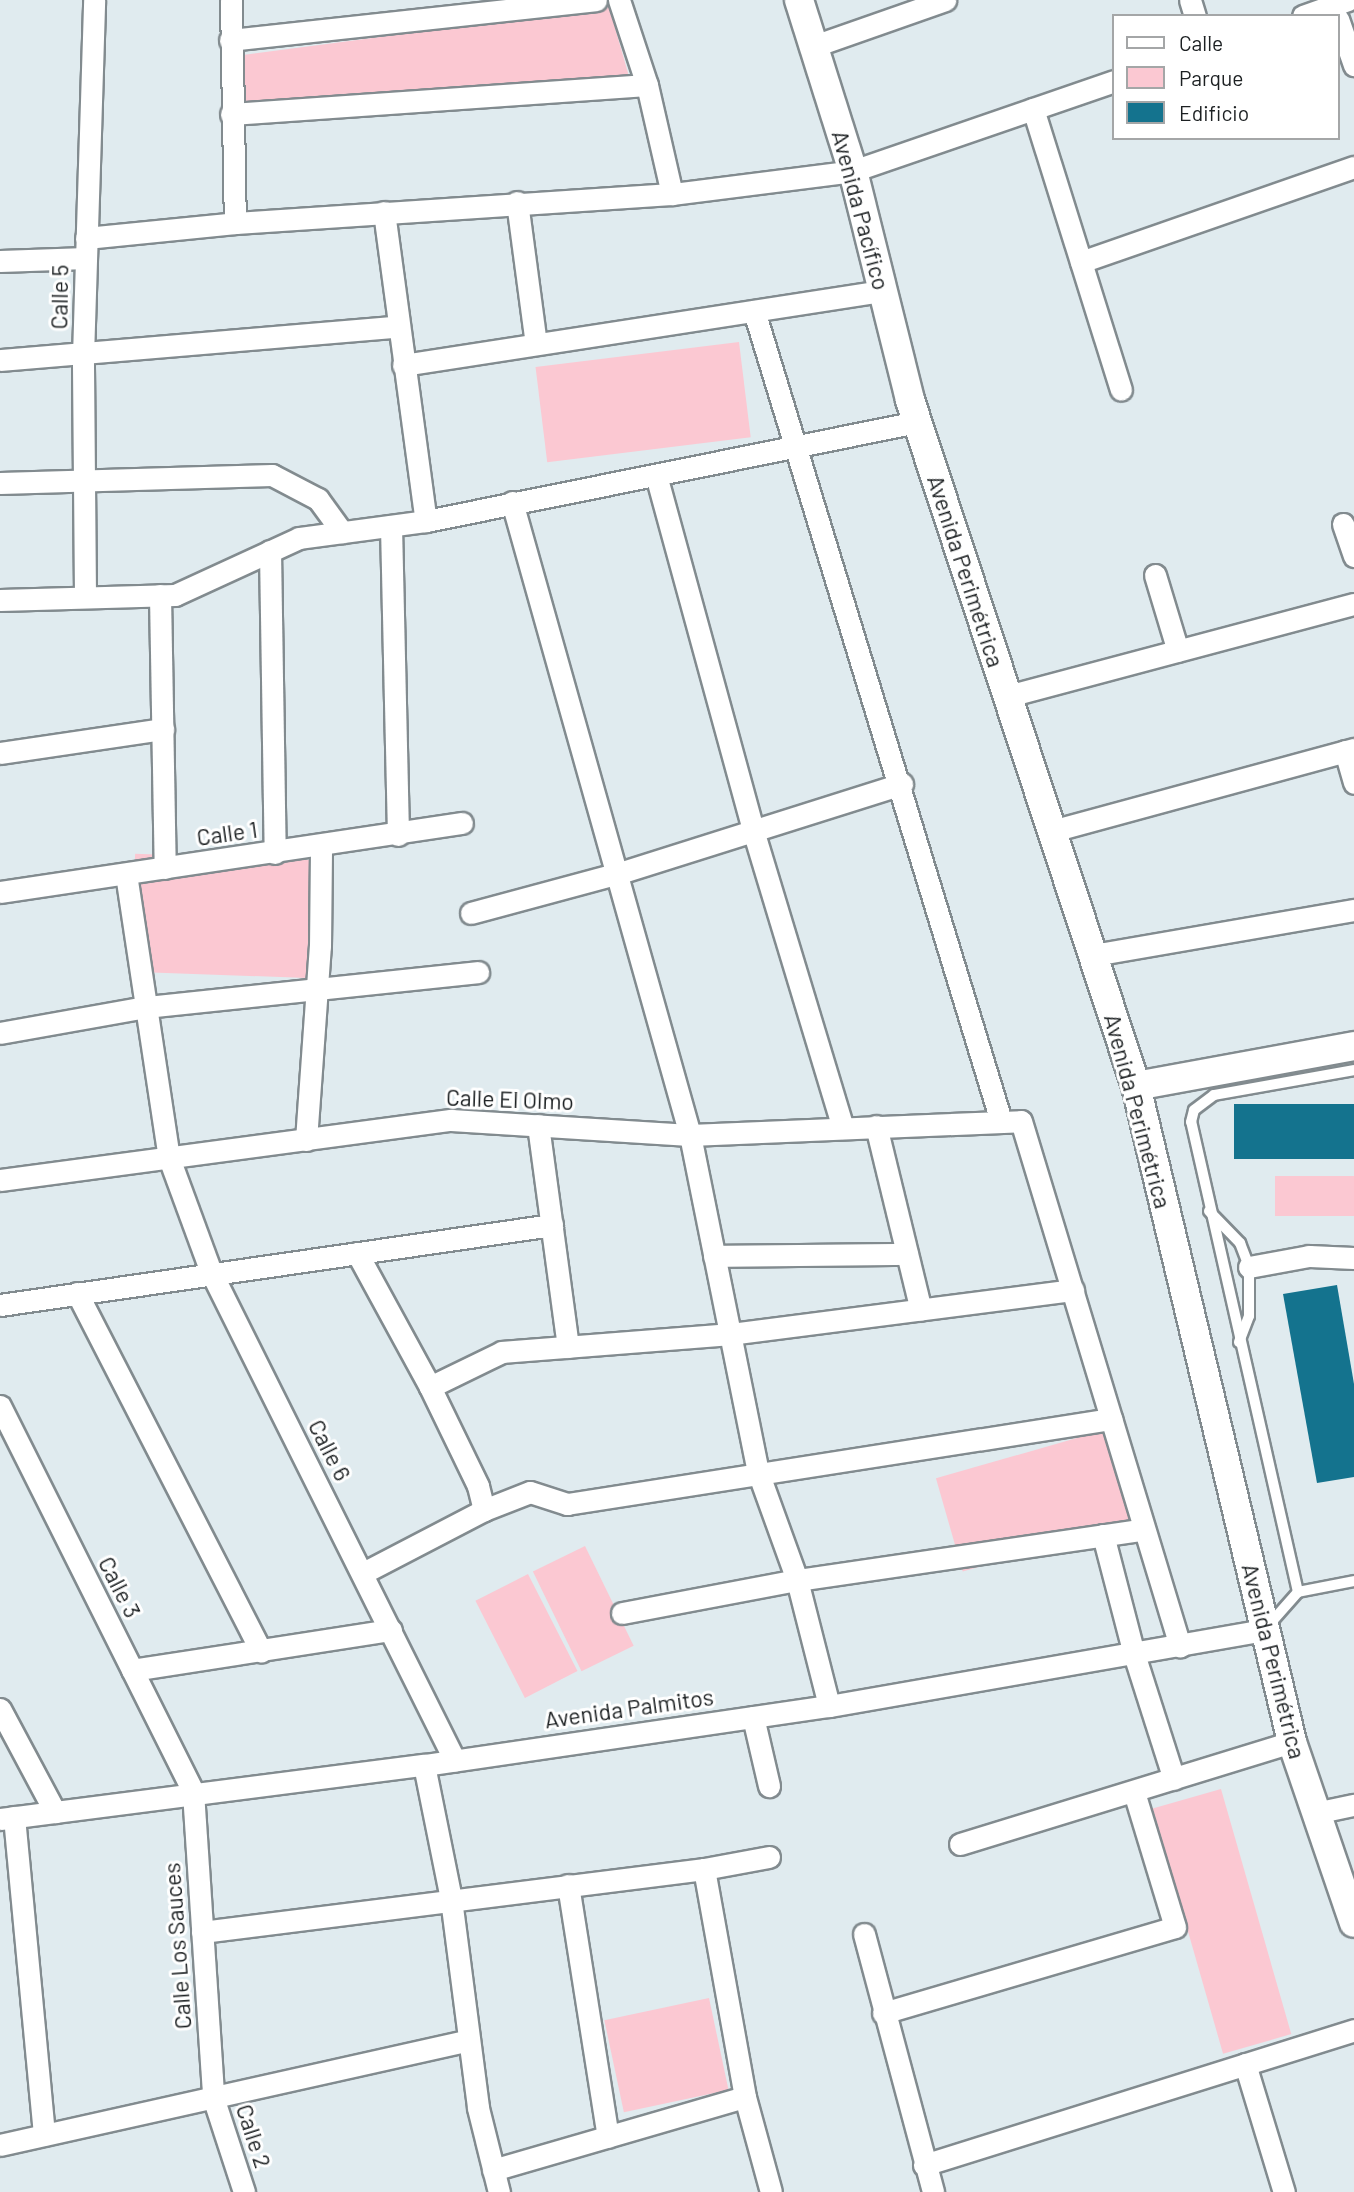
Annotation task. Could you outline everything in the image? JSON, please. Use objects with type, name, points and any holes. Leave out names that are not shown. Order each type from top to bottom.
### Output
[{"type":"street","name":"Calle 5","points":[[85,595],[83,356],[94,0]]},
{"type":"street","points":[[231,0],[235,223]]},
{"type":"street","points":[[230,40],[596,0]]},
{"type":"street","points":[[619,0],[647,85],[672,194]]},
{"type":"street","name":"Avenida Pacífico","points":[[799,0],[853,171],[917,422]]},
{"type":"street","points":[[814,46],[945,0]]},
{"type":"street","points":[[1315,14],[1339,10],[1354,65]]},
{"type":"street","points":[[0,261],[235,223],[517,202],[672,194],[853,171],[1112,82]]},
{"type":"street","points":[[231,114],[647,85]]},
{"type":"street","points":[[1033,109],[1121,390]]},
{"type":"street","points":[[1081,262],[1354,167]]},
{"type":"street","points":[[517,202],[537,344]]},
{"type":"street","points":[[384,212],[397,327],[426,521]]},
{"type":"street","points":[[403,365],[883,291]]},
{"type":"street","points":[[754,311],[1011,1121],[1073,1290],[1142,1530],[1180,1646]]},
{"type":"street","points":[[0,360],[83,356],[397,327]]},
{"type":"street","points":[[0,600],[85,595],[175,595],[299,538],[426,521],[512,502],[799,448],[917,422]]},
{"type":"street","name":"Avenida Perimétrica","points":[[917,422],[1136,1086],[1292,1742],[1354,1923]]},
{"type":"street","points":[[0,483],[272,475],[318,499],[342,532]]},
{"type":"street","points":[[656,475],[753,830],[843,1128]]},
{"type":"street","points":[[512,502],[690,1135],[758,1472],[797,1580],[829,1706]]},
{"type":"street","points":[[1343,524],[1354,556]]},
{"type":"street","points":[[391,526],[398,835]]},
{"type":"street","points":[[270,551],[275,853]]},
{"type":"street","points":[[1155,575],[1178,651]]},
{"type":"street","points":[[160,595],[165,869]]},
{"type":"street","points":[[1007,696],[1353,609]]},
{"type":"street","points":[[0,753],[163,729]]},
{"type":"street","points":[[1052,831],[1349,750],[1354,783]]},
{"type":"street","points":[[471,913],[616,874],[902,784]]},
{"type":"street","name":"Calle 1","points":[[0,892],[398,835],[462,823]]},
{"type":"street","points":[[306,1140],[317,988],[321,846]]},
{"type":"street","name":"Calle 6","points":[[126,874],[169,1158],[211,1272],[455,1760]]},
{"type":"street","points":[[1093,955],[1354,910]]},
{"type":"street","points":[[0,1032],[146,1007],[478,972]]},
{"type":"street","points":[[1136,1086],[1354,1046]]},
{"type":"street","name":"Calle El Olmo","points":[[0,1180],[451,1119],[690,1135],[1011,1121]]},
{"type":"street","points":[[538,1125],[568,1347]]},
{"type":"street","points":[[876,1126],[921,1310]]},
{"type":"street","points":[[0,1304],[552,1225]]},
{"type":"street","points":[[357,1253],[430,1387],[478,1486],[484,1510]]},
{"type":"street","points":[[714,1256],[907,1254]]},
{"type":"street","points":[[1249,1267],[1309,1256],[1354,1258]]},
{"type":"street","points":[[430,1387],[502,1352],[730,1334],[1073,1290]]},
{"type":"street","points":[[77,1293],[261,1651]]},
{"type":"street","name":"Calle 3","points":[[0,1406],[193,1792]]},
{"type":"street","points":[[363,1573],[484,1510],[530,1492],[567,1504],[758,1472],[1111,1419]]},
{"type":"street","points":[[622,1613],[797,1580],[1142,1530]]},
{"type":"street","points":[[1103,1535],[1134,1654],[1174,1779]]},
{"type":"street","points":[[132,1670],[391,1630]]},
{"type":"street","name":"Avenida Palmitos","points":[[7,1818],[193,1792],[424,1765],[829,1706],[1264,1630]]},
{"type":"street","points":[[0,1709],[55,1812]]},
{"type":"street","points":[[753,1717],[769,1787]]},
{"type":"street","points":[[960,1844],[1292,1742]]},
{"type":"street","points":[[424,1765],[451,1899],[468,2040],[499,2192]]},
{"type":"street","name":"Calle Los Sauces","points":[[193,1792],[213,2097]]},
{"type":"street","points":[[883,2013],[1175,1927],[1134,1792]]},
{"type":"street","points":[[1315,1812],[1354,1805]]},
{"type":"street","points":[[7,1818],[44,2135]]},
{"type":"street","points":[[202,1932],[704,1869],[769,1857]]},
{"type":"street","points":[[704,1869],[744,2097],[771,2192]]},
{"type":"street","points":[[568,1885],[608,2137]]},
{"type":"street","points":[[864,1934],[933,2192]]},
{"type":"street","points":[[925,2165],[1354,2030]]},
{"type":"street","points":[[0,2145],[468,2040]]},
{"type":"street","points":[[1245,2064],[1284,2192]]},
{"type":"street","name":"Calle 2","points":[[213,2097],[244,2192]]},
{"type":"street","points":[[493,2170],[744,2097]]},
{"type":"lane","points":[[1298,1592],[1209,1211],[1191,1122],[1203,1100],[1354,1070]]},
{"type":"lane","points":[[1209,1211],[1240,1243],[1249,1267],[1249,1316],[1240,1342]]},
{"type":"lane","points":[[1264,1630],[1298,1592],[1354,1581]]},
{"type":"green space","points":[[609,7],[630,80],[243,105],[243,55]]},
{"type":"green space","points":[[739,342],[751,437],[547,462],[536,367]]},
{"type":"green space","points":[[135,854],[311,860],[307,978],[131,972]]},
{"type":"green space","points":[[1275,1176],[1354,1176],[1354,1216],[1275,1216]]},
{"type":"green space","points":[[1108,1429],[1135,1522],[963,1572],[936,1478]]},
{"type":"green space","points":[[585,1546],[634,1646],[582,1671],[533,1571]]},
{"type":"green space","points":[[528,1574],[577,1671],[525,1698],[475,1601]]},
{"type":"green space","points":[[1221,1789],[1291,2034],[1223,2054],[1153,1809]]},
{"type":"green space","points":[[709,1998],[729,2090],[624,2112],[604,2020]]},
{"type":"building","points":[[1234,1104],[1354,1104],[1354,1159],[1234,1159]]},
{"type":"building","points":[[1337,1285],[1354,1384],[1354,1477],[1317,1483],[1283,1294]]}]
